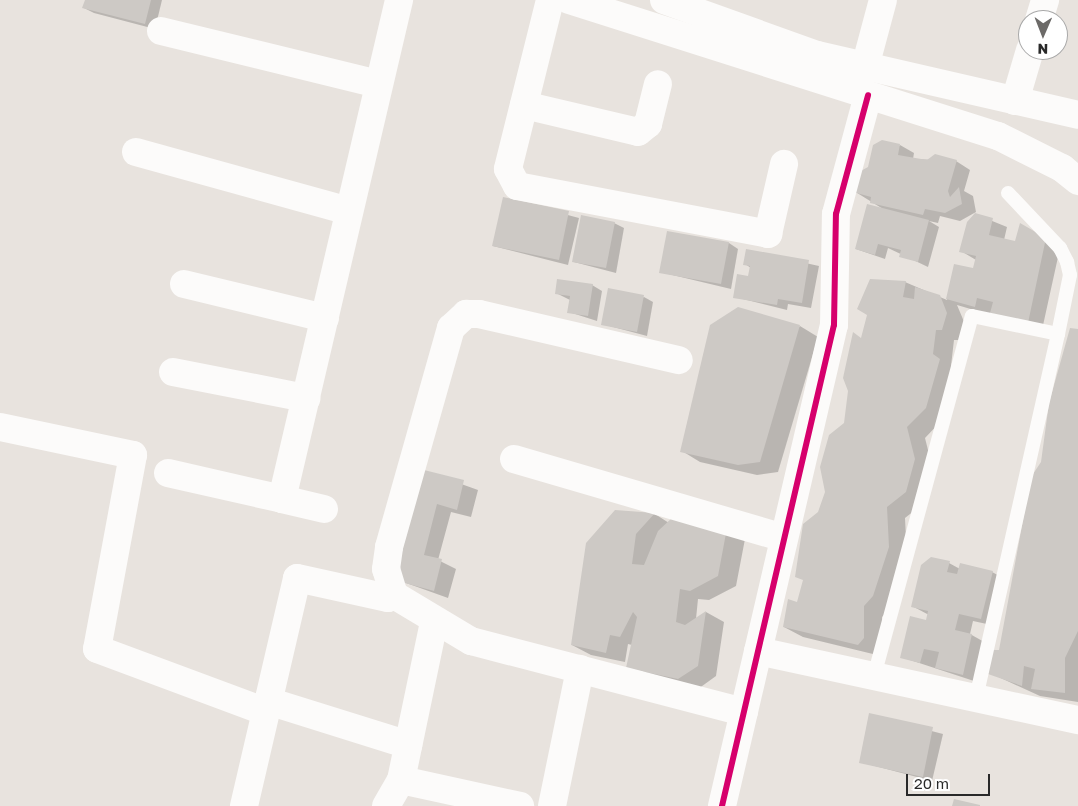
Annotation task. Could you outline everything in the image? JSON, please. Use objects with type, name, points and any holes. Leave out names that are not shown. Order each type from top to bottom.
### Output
[{"type":"street","points":[[282,500],[399,0]]},
{"type":"street","points":[[550,0],[508,168],[517,186],[768,234],[784,164]]},
{"type":"street","points":[[569,0],[998,136],[1073,171]]},
{"type":"street","points":[[664,0],[817,55],[1078,115]]},
{"type":"street","points":[[865,67],[883,0]]},
{"type":"street","points":[[161,32],[379,84]]},
{"type":"street","points":[[1015,101],[1027,60]]},
{"type":"street","points":[[524,105],[638,132],[648,124],[658,84]]},
{"type":"street","points":[[722,806],[834,325],[836,214],[868,96]]},
{"type":"street","points":[[136,152],[349,211]]},
{"type":"street","points":[[184,284],[325,318]]},
{"type":"street","points":[[679,360],[466,314],[451,328],[398,508],[386,569],[394,596],[434,622],[471,641],[744,712]]},
{"type":"street","points":[[173,372],[306,398]]},
{"type":"street","points":[[0,427],[133,455],[97,649],[267,707],[408,745]]},
{"type":"street","points":[[514,459],[784,538]]},
{"type":"street","points":[[168,474],[324,509]]},
{"type":"street","points":[[244,806],[296,578],[388,598],[394,596]]},
{"type":"street","points":[[386,806],[401,780],[434,622]]},
{"type":"street","points":[[758,651],[1078,720]]},
{"type":"street","points":[[552,806],[580,669]]},
{"type":"street","points":[[401,780],[520,806]]},
{"type":"lane","points":[[976,698],[1070,275],[1067,262],[1008,193]]},
{"type":"lane","points":[[874,676],[972,316],[1058,334]]},
{"type":"building","points":[[85,0],[151,0],[145,24],[82,8]]},
{"type":"building","points":[[882,140],[900,144],[898,155],[927,160],[935,154],[957,160],[948,191],[950,197],[959,187],[962,204],[945,213],[925,209],[923,215],[870,203],[871,197],[853,192],[857,173],[868,167],[873,145]]},
{"type":"building","points":[[503,197],[569,211],[559,260],[492,246]]},
{"type":"building","points":[[867,204],[929,220],[918,262],[899,257],[901,250],[878,244],[875,255],[855,249]]},
{"type":"building","points":[[975,213],[993,218],[989,235],[1015,241],[1020,223],[1046,238],[1028,323],[990,313],[993,302],[977,298],[975,307],[946,299],[954,264],[973,268],[976,256],[959,252],[967,222]]},
{"type":"building","points":[[581,215],[615,222],[606,268],[572,262]]},
{"type":"building","points":[[667,231],[729,242],[721,284],[659,273]]},
{"type":"building","points":[[746,249],[809,260],[802,303],[778,299],[777,305],[733,298],[737,274],[748,276],[750,266],[743,265]]},
{"type":"building","points":[[557,279],[593,284],[588,316],[567,313],[570,296],[555,294]]},
{"type":"building","points":[[870,279],[906,281],[903,297],[914,299],[915,287],[940,295],[947,313],[942,330],[936,330],[933,354],[940,359],[926,408],[907,427],[915,459],[906,492],[887,507],[889,547],[873,596],[864,606],[864,638],[858,645],[783,627],[788,599],[797,602],[803,580],[795,577],[803,524],[818,512],[825,492],[820,467],[829,435],[844,423],[848,391],[843,378],[853,332],[861,338],[867,315],[857,309]]},
{"type":"building","points":[[608,288],[644,295],[637,332],[601,325]]},
{"type":"building","points":[[738,307],[800,325],[760,462],[738,465],[680,452],[710,325]]},
{"type":"building","points":[[1070,328],[1078,329],[1078,631],[1065,658],[1065,693],[1031,689],[1035,669],[1024,666],[1022,686],[988,674],[991,650],[999,650],[1031,477],[1041,462],[1049,403]]},
{"type":"building","points":[[424,470],[464,480],[457,510],[437,504],[424,555],[442,559],[434,591],[394,580]]},
{"type":"building","points":[[615,510],[655,513],[636,534],[632,564],[644,565],[658,531],[673,517],[727,528],[718,576],[690,591],[680,589],[676,622],[685,625],[706,611],[698,666],[678,679],[626,668],[637,617],[633,612],[620,637],[610,635],[606,653],[571,645],[586,543]]},
{"type":"building","points":[[931,557],[950,561],[947,572],[957,574],[960,563],[993,571],[981,619],[959,614],[955,630],[972,634],[963,675],[935,668],[939,652],[924,649],[920,663],[900,658],[910,616],[926,620],[928,611],[911,607],[921,565]]},
{"type":"building","points":[[869,713],[933,727],[923,777],[859,763]]},
{"type":"building","points":[[954,799],[980,805],[980,806],[952,806]]},
{"type":"cycle path","points":[[722,806],[834,325],[836,214],[868,95]]}]
